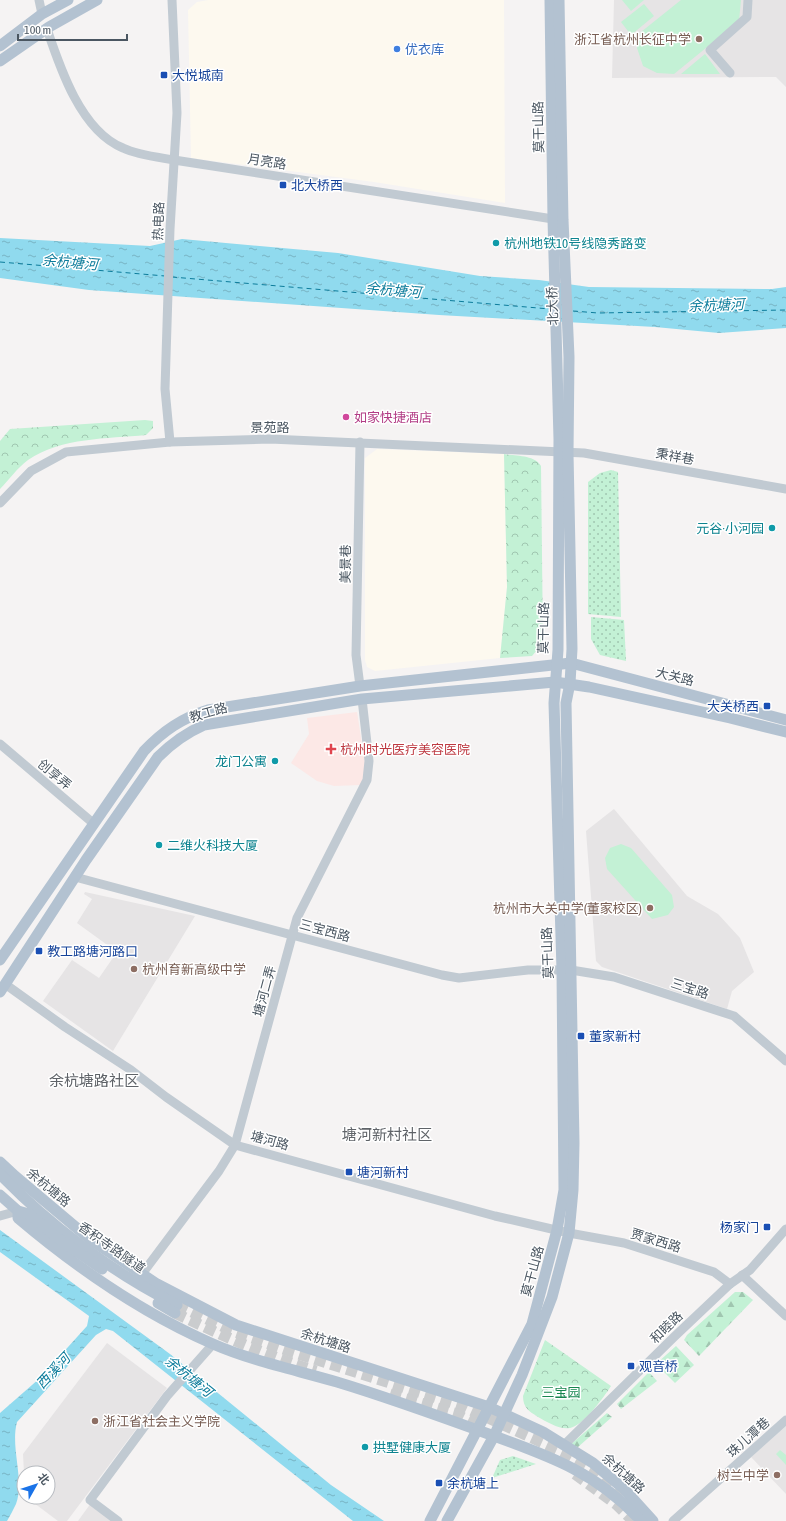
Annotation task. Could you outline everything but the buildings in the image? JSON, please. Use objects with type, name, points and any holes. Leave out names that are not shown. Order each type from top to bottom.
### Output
[{"type":"main road","points":[[0,46],[42,14],[68,0]]},
{"type":"main road","points":[[0,61],[47,29],[97,0]]},
{"type":"main road","name":"莫干山路","points":[[550,0],[553,219],[559,254]]},
{"type":"main road","name":"莫干山路","points":[[559,0],[559,254]]},
{"type":"main road","name":"北大桥","points":[[557,355],[559,254]]},
{"type":"main road","name":"北大桥","points":[[559,254],[569,357]]},
{"type":"main road","name":"莫干山路","points":[[430,1521],[532,1324],[557,1230],[564,1190],[566,703],[570,683],[572,649],[557,355]]},
{"type":"main road","name":"莫干山路","points":[[447,1521],[494,1436],[503,1413],[522,1375],[552,1297],[569,1234],[573,1190],[574,1143],[554,703],[558,650],[563,452],[569,357]]},
{"type":"main road","name":"大关路","points":[[556,666],[571,663],[786,720]]},
{"type":"main road","name":"教工路","points":[[0,960],[144,750],[172,725],[186,717],[208,710],[360,686],[556,666]]},
{"type":"main road","points":[[556,682],[570,683],[730,718],[786,732]]},
{"type":"main road","name":"教工路","points":[[3,988],[75,877],[158,756],[186,733],[204,725],[228,720],[362,699],[556,682]]},
{"type":"main road","name":"余杭塘路","points":[[0,1162],[20,1181],[91,1240],[171,1292],[236,1325],[489,1407],[543,1432],[593,1463],[619,1485],[653,1521]]},
{"type":"main road","name":"香积寺路隧道","points":[[0,1174],[32,1204],[95,1255],[176,1309],[85,1258],[29,1214],[18,1211]]},
{"type":"main road","name":"余杭塘路","points":[[0,1195],[18,1211],[18,1218],[80,1267],[158,1317],[213,1344],[247,1356],[398,1400],[532,1449],[586,1474],[608,1489],[641,1521]]},
{"type":"street","points":[[40,0],[42,14]]},
{"type":"street","name":"热电路","points":[[170,442],[165,389],[169,308],[170,229],[177,113],[172,0]]},
{"type":"street","points":[[730,73],[710,50],[747,17],[748,0]]},
{"type":"street","name":"月亮路","points":[[47,29],[70,88],[86,115],[103,136],[122,148],[174,160],[553,219]]},
{"type":"street","name":"景苑路","points":[[0,503],[31,471],[66,452],[170,442],[270,439],[563,452]]},
{"type":"street","name":"美景巷","points":[[360,442],[356,655],[360,686]]},
{"type":"street","name":"秉祥巷","points":[[563,452],[584,453],[786,489]]},
{"type":"street","name":"塘河二弄","points":[[142,1274],[219,1171],[236,1144],[296,918],[367,780],[370,761],[362,699]]},
{"type":"street","name":"创享弄","points":[[0,744],[93,823]]},
{"type":"street","name":"三宝西路","points":[[75,877],[460,978],[528,970],[566,970]]},
{"type":"street","name":"三宝路","points":[[566,970],[614,977],[734,1016],[786,1061]]},
{"type":"street","name":"塘河路","points":[[3,988],[131,1070],[166,1097],[236,1144],[495,1216],[569,1234]]},
{"type":"street","points":[[0,1216],[18,1211]]},
{"type":"street","name":"和睦路","points":[[564,1445],[730,1284],[750,1270],[786,1229]]},
{"type":"street","name":"贾家西路","points":[[569,1234],[624,1243],[714,1272],[730,1284]]},
{"type":"street","points":[[742,1275],[786,1316]]},
{"type":"street","points":[[118,1521],[90,1500],[175,1387],[213,1344]]},
{"type":"street","name":"珠儿潭巷","points":[[673,1521],[786,1420]]},
{"type":"shaded area","points":[[208,0],[504,0],[505,203],[374,182],[191,158],[188,10],[197,2]]},
{"type":"shaded area","name":"浙江省杭州长征中学","points":[[614,0],[786,0],[786,87],[776,77],[612,78]]},
{"type":"shaded area","points":[[377,449],[504,454],[507,587],[500,658],[375,671],[367,667],[365,660],[365,458]]},
{"type":"shaded area","name":"杭州时光医疗美容医院","points":[[357,712],[365,764],[365,772],[361,785],[334,786],[317,781],[291,763],[309,734],[307,718]]},
{"type":"shaded area","name":"杭州市大关中学(董家校区)","points":[[614,809],[687,896],[718,914],[740,938],[754,972],[732,991],[727,1009],[602,967],[596,961],[586,831]]},
{"type":"shaded area","name":"杭州育新高级中学","points":[[85,892],[195,916],[113,1051],[43,1001],[72,960],[99,978],[117,952],[77,923],[92,899],[84,894]]},
{"type":"shaded area","name":"浙江省社会主义学院","points":[[107,1343],[167,1388],[67,1521],[58,1521],[37,1505],[56,1505],[56,1465],[24,1465],[23,1454]]},
{"type":"shaded area","name":"树兰中学","points":[[786,1426],[786,1494],[751,1457]]},
{"type":"shaded area","points":[[91,1503],[115,1521],[78,1521]]},
{"type":"green space","points":[[622,0],[644,0],[631,11]]},
{"type":"green space","points":[[681,0],[741,0],[739,21],[674,74],[657,73],[643,66],[637,48],[641,32]]},
{"type":"green space","points":[[644,4],[654,16],[631,35],[621,22]]},
{"type":"green space","points":[[705,54],[720,74],[681,74]]},
{"type":"green space","points":[[145,420],[153,421],[153,428],[146,435],[85,440],[41,452],[24,463],[0,489],[0,441],[10,429]]},
{"type":"green space","points":[[504,454],[530,458],[538,462],[541,466],[543,643],[532,656],[500,658],[507,587]]},
{"type":"green space","points":[[611,470],[618,472],[621,617],[588,614],[588,482],[600,473]]},
{"type":"green space","points":[[591,617],[624,620],[626,661],[600,655],[591,639]]},
{"type":"green space","points":[[621,844],[631,848],[672,895],[674,907],[668,915],[652,919],[607,869],[605,858],[610,848]]},
{"type":"green space","points":[[735,1292],[743,1292],[753,1300],[699,1356],[684,1340],[687,1335]]},
{"type":"green space","name":"三宝园","points":[[545,1340],[611,1386],[587,1417],[570,1428],[558,1427],[545,1421],[529,1411],[524,1404],[523,1396]]},
{"type":"green space","points":[[676,1346],[694,1365],[675,1383],[656,1364]]},
{"type":"green space","points":[[649,1372],[657,1381],[621,1409],[617,1404]]},
{"type":"green space","points":[[607,1413],[612,1417],[578,1447],[570,1445]]},
{"type":"green space","points":[[780,1450],[786,1455],[786,1465],[776,1454]]},
{"type":"green space","points":[[513,1456],[536,1464],[492,1478],[500,1460]]},
{"type":"water","name":"余杭塘河","points":[[0,238],[150,246],[182,239],[338,253],[480,276],[539,280],[589,287],[772,289],[786,287],[786,328],[719,333],[655,327],[439,315],[89,290],[0,278]]},
{"type":"water","points":[[0,1230],[170,1354],[331,1485],[384,1521],[353,1521],[113,1331],[106,1329],[96,1335],[17,1422],[15,1432],[17,1465],[16,1504],[7,1521],[0,1521],[0,1413],[40,1378],[87,1326],[89,1316],[0,1252]]},
{"type":"ferry route","points":[[0,262],[165,276]]},
{"type":"ferry route","points":[[172,277],[550,309]]},
{"type":"ferry route","points":[[573,311],[598,313],[786,310]]},
{"type":"tunnel","points":[[177,1305],[230,1330],[292,1352],[462,1406],[565,1453],[594,1469],[622,1496]]},
{"type":"tunnel","points":[[175,1313],[244,1345],[316,1371]]},
{"type":"tunnel","points":[[390,1394],[454,1413],[484,1428]]},
{"type":"tunnel","points":[[575,1474],[617,1505],[633,1521]]},
{"type":"place","name":"浙江省杭州长征中学","points":[[699,39]]},
{"type":"place","name":"优衣库","points":[[397,49]]},
{"type":"place","name":"大悦城南","points":[[164,75]]},
{"type":"place","name":"北大桥西","points":[[283,185]]},
{"type":"place","name":"杭州地铁10号线隐秀路变","points":[[496,243]]},
{"type":"place","name":"如家快捷酒店","points":[[346,417]]},
{"type":"place","name":"元谷·小河园","points":[[772,528]]},
{"type":"place","name":"大关桥西","points":[[767,706]]},
{"type":"place","name":"杭州时光医疗美容医院","points":[[331,749]]},
{"type":"place","name":"龙门公寓","points":[[275,761]]},
{"type":"place","name":"二维火科技大厦","points":[[159,845]]},
{"type":"place","name":"杭州市大关中学(董家校区)","points":[[650,908]]},
{"type":"place","name":"教工路塘河路口","points":[[39,951]]},
{"type":"place","name":"杭州育新高级中学","points":[[134,969]]},
{"type":"place","name":"董家新村","points":[[581,1036]]},
{"type":"place","name":"塘河新村","points":[[349,1172]]},
{"type":"place","name":"杨家门","points":[[767,1227]]},
{"type":"place","name":"观音桥","points":[[631,1366]]},
{"type":"place","name":"浙江省社会主义学院","points":[[95,1421]]},
{"type":"place","name":"拱墅健康大厦","points":[[365,1447]]},
{"type":"place","name":"树兰中学","points":[[777,1475]]},
{"type":"place","name":"余杭塘上","points":[[439,1483]]},
{"type":"district","name":"余杭塘路社区","points":[[94,1081]]},
{"type":"district","name":"塘河新村社区","points":[[387,1135]]},
{"type":"water label","name":"西溪河","points":[[53,1371]]}]
